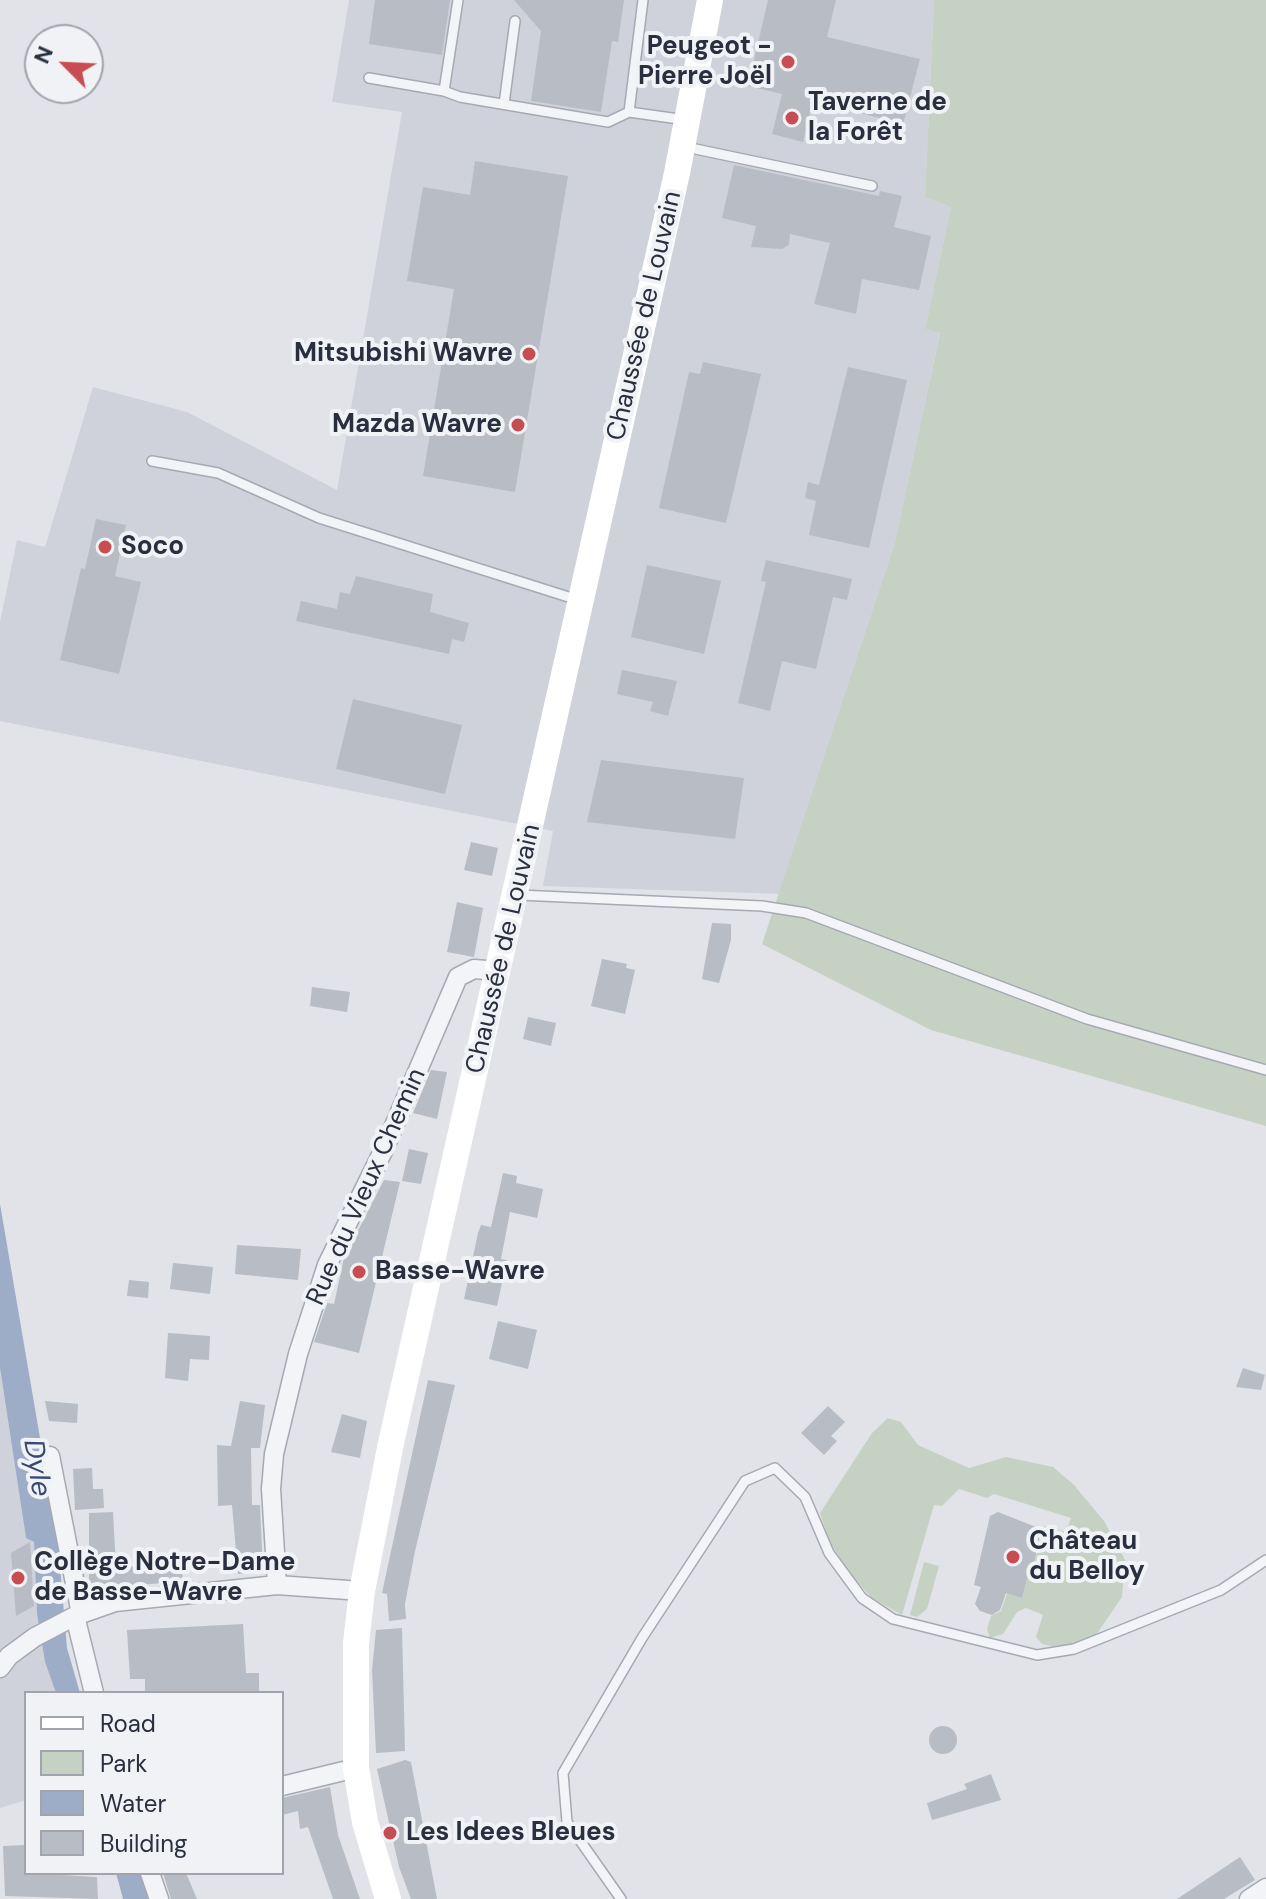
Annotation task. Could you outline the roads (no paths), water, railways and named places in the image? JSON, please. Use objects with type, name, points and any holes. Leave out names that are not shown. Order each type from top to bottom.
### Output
[{"type":"main road","name":"Chaussée de Louvain","points":[[388,1899],[365,1822],[356,1768],[356,1643],[362,1591],[391,1443],[685,134],[710,0]]},
{"type":"street","name":"Rue du Vieux Chemin","points":[[277,1585],[271,1489],[274,1454],[298,1354],[327,1265],[385,1147],[458,977],[474,969],[499,971]]},
{"type":"street","points":[[50,1456],[74,1617],[93,1691]]},
{"type":"street","points":[[0,1668],[9,1656],[35,1637],[74,1617],[152,1596],[277,1585],[362,1591]]},
{"type":"street","points":[[284,1786],[356,1768]]},
{"type":"street","points":[[151,1875],[159,1899]]},
{"type":"street","points":[[1249,1899],[1266,1888]]},
{"type":"lane","points":[[444,91],[458,0]]},
{"type":"lane","points":[[629,112],[643,0]]},
{"type":"lane","points":[[504,104],[515,21]]},
{"type":"lane","points":[[369,78],[608,122],[629,112],[685,134],[872,186]]},
{"type":"lane","points":[[152,461],[218,473],[319,518],[581,601]]},
{"type":"lane","points":[[515,895],[762,906],[806,913],[1087,1019],[1266,1070]]},
{"type":"lane","points":[[621,1899],[567,1822],[563,1773],[642,1638],[745,1481],[775,1468],[805,1497],[829,1553],[862,1598],[893,1619],[1037,1655],[1074,1649],[1221,1590],[1266,1560]]},
{"type":"water","name":"Dyle","points":[[0,1204],[58,1543],[67,1648],[79,1691],[55,1691],[45,1662],[37,1614],[34,1542],[26,1538],[0,1368]]},
{"type":"water","points":[[117,1875],[142,1875],[148,1899],[123,1899]]},
{"type":"place","name":"Peugeot - Pierre Joël","points":[[788,62]]},
{"type":"place","name":"Taverne de la Forêt","points":[[792,118]]},
{"type":"place","name":"Mitsubishi Wavre","points":[[529,354]]},
{"type":"place","name":"Mazda Wavre","points":[[518,425]]},
{"type":"place","name":"Soco","points":[[105,547]]},
{"type":"place","name":"Basse-Wavre","points":[[359,1272]]},
{"type":"place","name":"Château du Belloy","points":[[1013,1557]]},
{"type":"place","name":"Collège Notre-Dame de Basse-Wavre","points":[[18,1578]]},
{"type":"place","name":"Les Idees Bleues","points":[[390,1833]]}]
